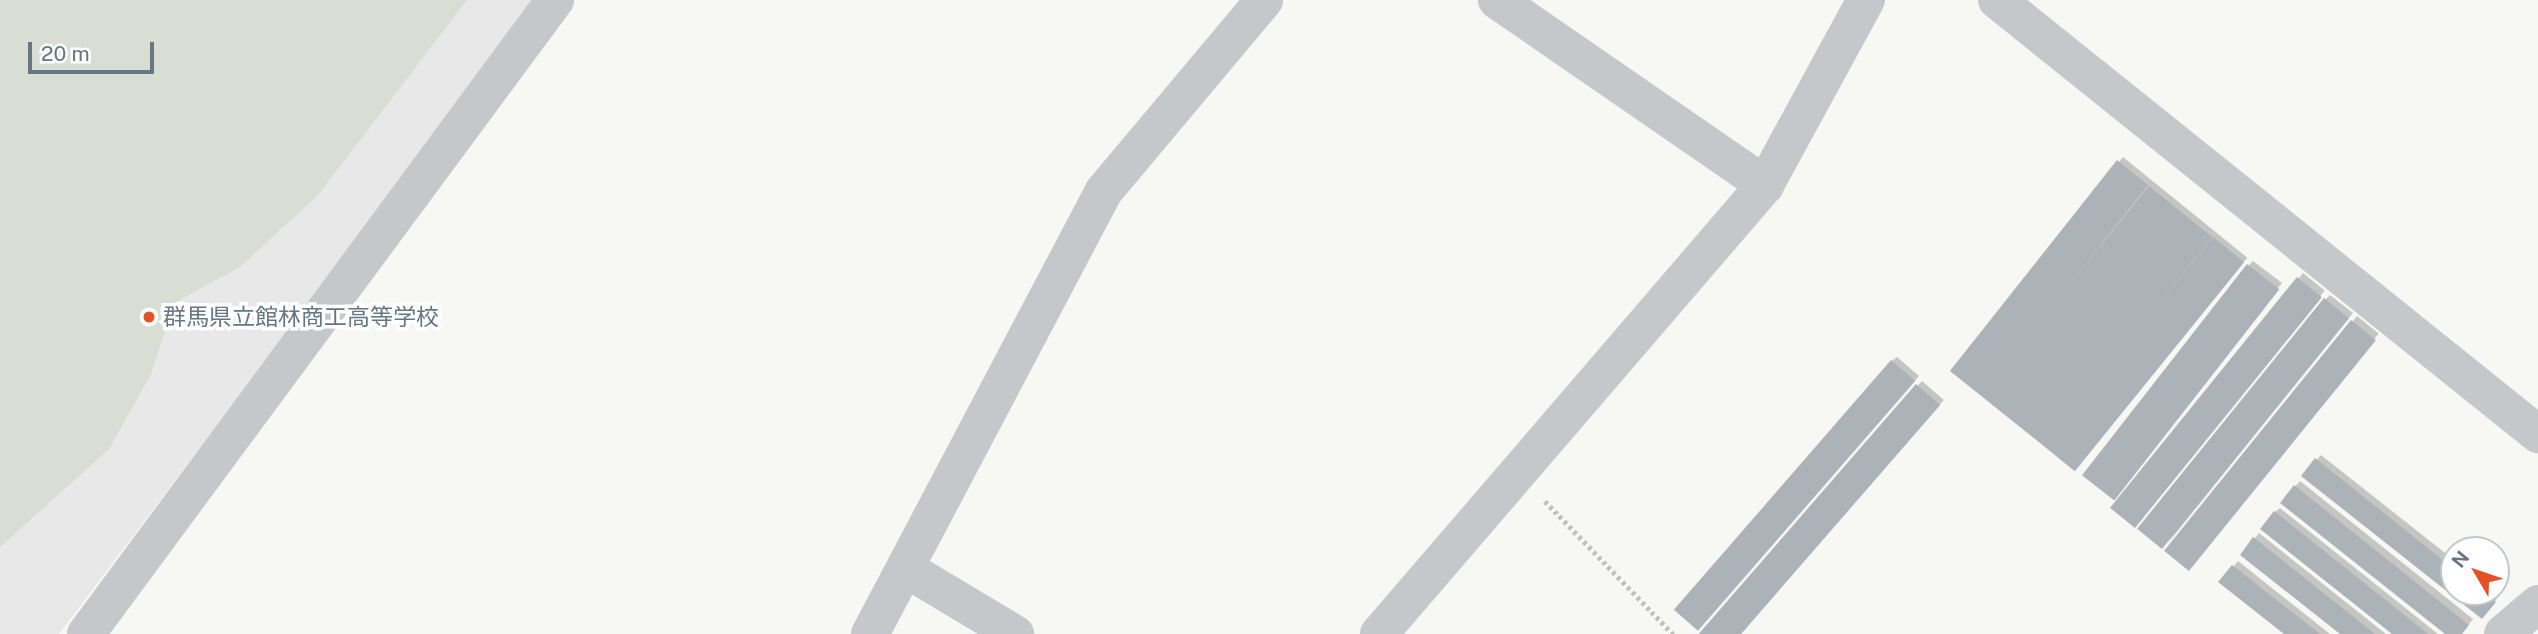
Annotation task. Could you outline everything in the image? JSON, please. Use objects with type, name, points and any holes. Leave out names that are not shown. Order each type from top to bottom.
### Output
[{"type":"street","points":[[86,634],[555,0]]},
{"type":"street","points":[[870,634],[908,570],[1104,191],[1264,0]]},
{"type":"street","points":[[1497,0],[1765,185]]},
{"type":"street","points":[[1379,634],[1521,477],[1765,185],[1866,0]]},
{"type":"street","points":[[1997,0],[2538,434]]},
{"type":"street","points":[[908,570],[1015,634]]},
{"type":"street","points":[[2503,634],[2538,604]]},
{"type":"path","points":[[1521,477],[1673,634]]},
{"type":"shaded area","name":"群馬県立館林商工高等学校","points":[[0,0],[538,0],[59,634],[0,634]]},
{"type":"shaded area","name":"群馬県立館林商工高等学校","points":[[0,0],[467,0],[318,195],[240,267],[174,303],[151,374],[109,449],[0,547]]},
{"type":"building","points":[[2117,160],[2148,185],[2062,294],[2149,186],[2212,237],[2045,447],[1950,371]]},
{"type":"building","points":[[2213,237],[2244,262],[2075,471],[2044,446]]},
{"type":"building","points":[[2247,264],[2279,289],[2114,500],[2082,475]]},
{"type":"building","points":[[2297,277],[2322,297],[2135,528],[2110,508]]},
{"type":"building","points":[[2324,298],[2349,318],[2162,549],[2137,529]]},
{"type":"building","points":[[2351,320],[2376,340],[2189,571],[2164,551]]},
{"type":"building","points":[[1891,360],[1915,381],[1698,631],[1674,610]]},
{"type":"building","points":[[1916,384],[1940,405],[1741,634],[1699,634]]},
{"type":"building","points":[[2315,458],[2440,558],[2440,586],[2301,476]]},
{"type":"building","points":[[2294,485],[2440,602],[2440,606],[2445,606],[2469,625],[2462,634],[2445,634],[2280,503]]},
{"type":"building","points":[[2274,511],[2428,634],[2392,634],[2260,529]]},
{"type":"building","points":[[2253,537],[2375,634],[2340,634],[2240,555]]},
{"type":"building","points":[[2232,565],[2320,634],[2284,634],[2218,582]]},
{"type":"building","points":[[2466,606],[2493,606],[2482,619]]},
{"type":"place","name":"群馬県立館林商工高等学校","points":[[149,317]]}]
